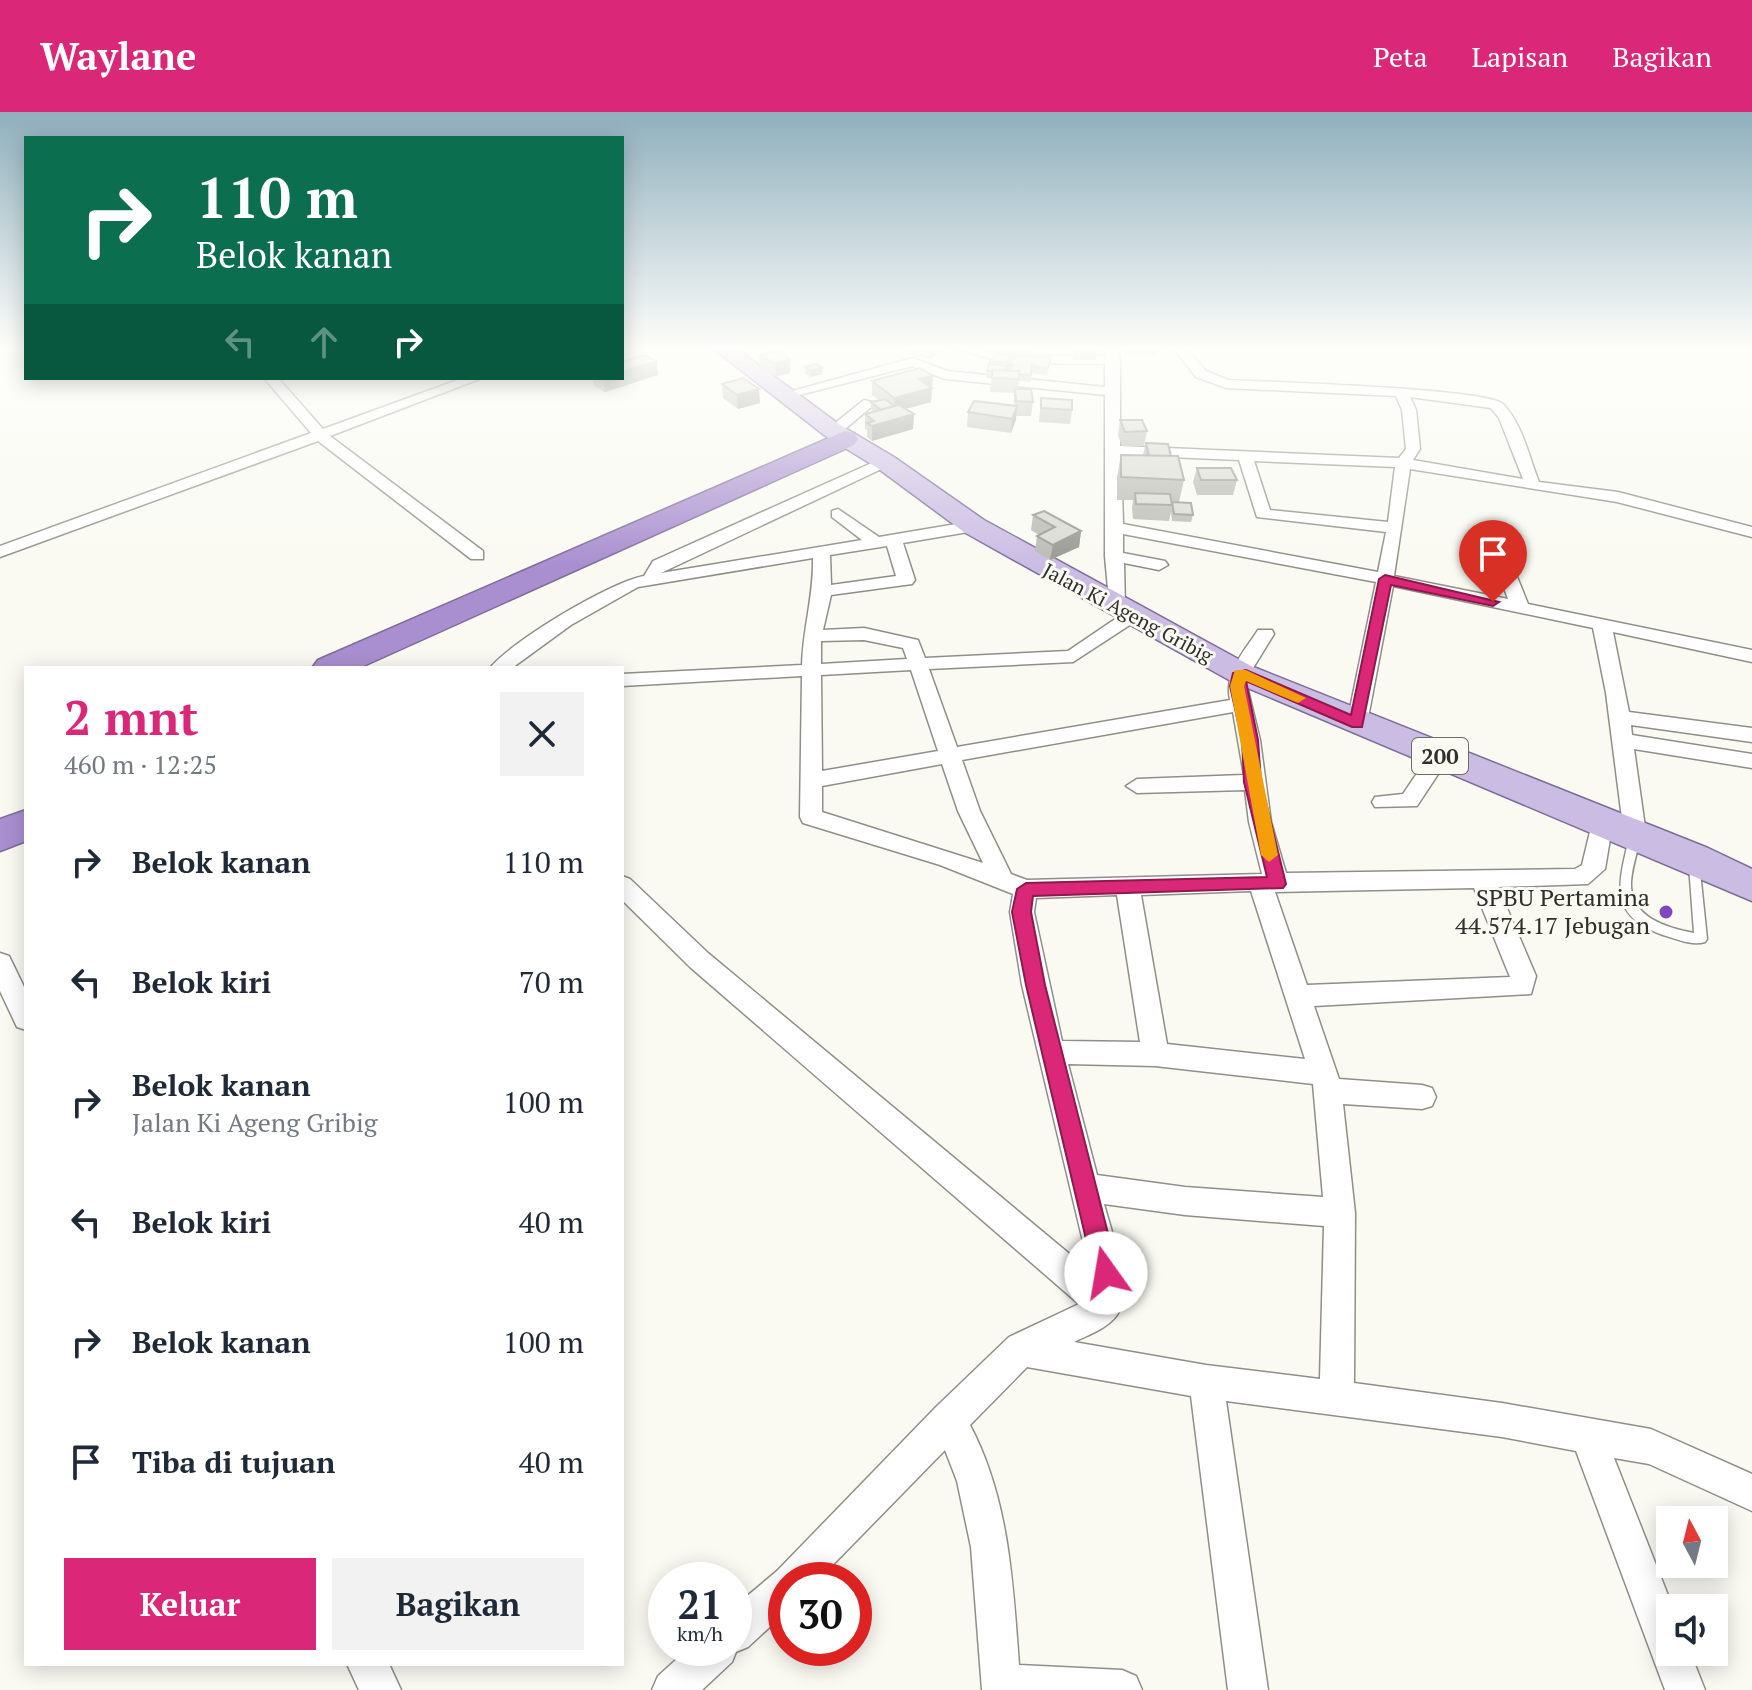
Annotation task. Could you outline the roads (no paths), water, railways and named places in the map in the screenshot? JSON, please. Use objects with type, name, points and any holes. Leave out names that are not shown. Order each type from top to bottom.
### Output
[{"type":"highway","points":[[335,666],[847,450]]},
{"type":"highway","points":[[372,666],[847,450]]},
{"type":"highway","points":[[0,816],[24,805]]},
{"type":"highway","points":[[0,836],[24,825]]},
{"type":"main road","name":"Jalan Ki Ageng Gribig","points":[[815,420],[847,450],[1125,611],[1241,689],[1357,723],[1694,858],[1752,886]]},
{"type":"street","points":[[307,420],[321,436],[477,555]]},
{"type":"street","points":[[0,552],[364,420]]},
{"type":"street","points":[[653,580],[652,573],[659,565],[847,450],[861,420]]},
{"type":"street","points":[[624,680],[1073,656],[1125,611],[1113,556],[1117,528],[1113,420]]},
{"type":"street","points":[[1357,723],[1395,528],[1403,463],[1413,449],[1409,420]]},
{"type":"street","points":[[1507,420],[1533,486]]},
{"type":"street","points":[[1114,450],[1403,463],[1533,486],[1618,497],[1752,532]]},
{"type":"street","points":[[1245,455],[1263,514],[1395,528]]},
{"type":"street","points":[[838,514],[874,541]]},
{"type":"street","points":[[503,666],[565,621],[625,586],[974,526]]},
{"type":"street","points":[[1117,528],[1385,579],[1752,656]]},
{"type":"street","points":[[823,591],[906,580],[893,539]]},
{"type":"street","points":[[821,551],[823,591],[812,636],[811,817],[1014,884],[1127,885],[1560,880],[1588,875],[1593,869],[1602,821]]},
{"type":"street","points":[[1499,552],[1520,607]]},
{"type":"street","points":[[1113,556],[1159,565]]},
{"type":"street","points":[[1602,626],[1623,740],[1635,834]]},
{"type":"street","points":[[812,636],[864,634],[907,642],[919,664],[969,811],[1014,884],[1106,1273],[1105,1305]]},
{"type":"street","points":[[1265,634],[1241,689],[1268,884],[1295,996],[1326,1082],[1340,1213],[1337,1398]]},
{"type":"street","points":[[813,780],[948,756],[1241,689]]},
{"type":"street","points":[[1618,717],[1752,735]]},
{"type":"street","points":[[1623,740],[1752,761]]},
{"type":"street","points":[[1383,802],[1409,801],[1439,756]]},
{"type":"street","points":[[1137,786],[1253,782]]},
{"type":"street","points":[[1295,996],[1522,987],[1523,976],[1483,881]]},
{"type":"street","points":[[1127,885],[1155,1054]]},
{"type":"street","points":[[624,887],[699,960],[1105,1305]]},
{"type":"street","points":[[0,963],[24,1015]]},
{"type":"street","points":[[1054,1052],[1155,1054],[1422,1097]]},
{"type":"street","points":[[1085,1187],[1185,1201],[1340,1213]]},
{"type":"street","points":[[812,1562],[948,1419],[1021,1349],[1085,1320],[1105,1305]]},
{"type":"street","points":[[1021,1349],[1206,1382],[1502,1420],[1651,1447],[1752,1493]]},
{"type":"street","points":[[1206,1382],[1248,1690]]},
{"type":"street","points":[[948,1419],[967,1451],[981,1503],[995,1608],[1001,1687],[1122,1690]]},
{"type":"street","points":[[1588,1436],[1656,1615]]},
{"type":"street","points":[[752,1617],[768,1602]]},
{"type":"street","points":[[368,1666],[381,1690]]},
{"type":"street","points":[[682,1687],[701,1666]]},
{"type":"street","points":[[1676,1666],[1685,1690]]},
{"type":"lane","points":[[1635,834],[1625,889],[1637,916],[1654,926],[1701,939],[1702,915],[1694,858]]},
{"type":"place","name":"SPBU Pertamina 44.574.17 Jebugan","points":[[1666,912]]}]
